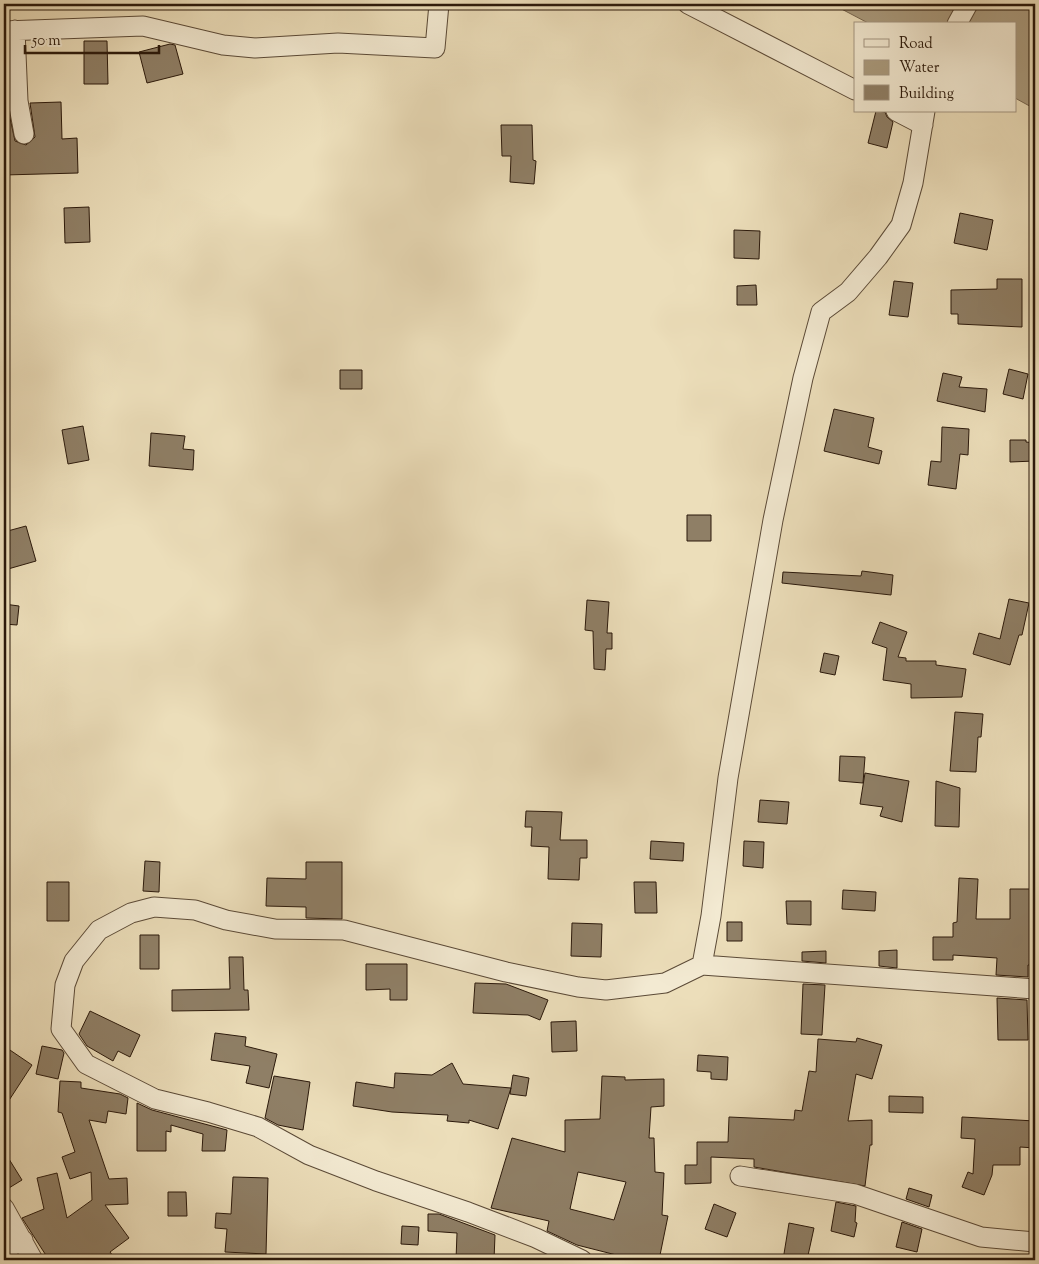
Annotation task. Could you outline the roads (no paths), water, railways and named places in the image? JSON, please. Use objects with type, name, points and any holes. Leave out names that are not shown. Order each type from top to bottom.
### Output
[{"type":"street","points":[[24,134],[9,31],[143,26],[223,45],[255,48],[338,43],[434,48],[439,4]]},
{"type":"street","points":[[688,4],[854,89]]},
{"type":"street","points":[[958,22],[968,4]]},
{"type":"street","points":[[702,965],[711,916],[728,778],[773,520],[803,378],[821,312],[848,292],[878,257],[901,225],[913,184],[924,118],[900,112]]},
{"type":"street","points":[[582,1260],[536,1238],[309,1155],[258,1127],[155,1099],[86,1064],[60,1029],[65,985],[74,961],[99,930],[130,913],[154,907],[195,910],[226,920],[275,928],[344,930],[506,972],[578,987],[606,990],[665,983],[702,965],[1035,989]]},
{"type":"street","points":[[740,1176],[855,1194],[981,1237],[1035,1242]]},
{"type":"street","points":[[4,1208],[33,1260]]},
{"type":"street","points":[[4,1250],[23,1240]]},
{"type":"water","points":[[832,4],[1035,4],[1035,109],[1016,99],[1016,22],[866,22]]}]
